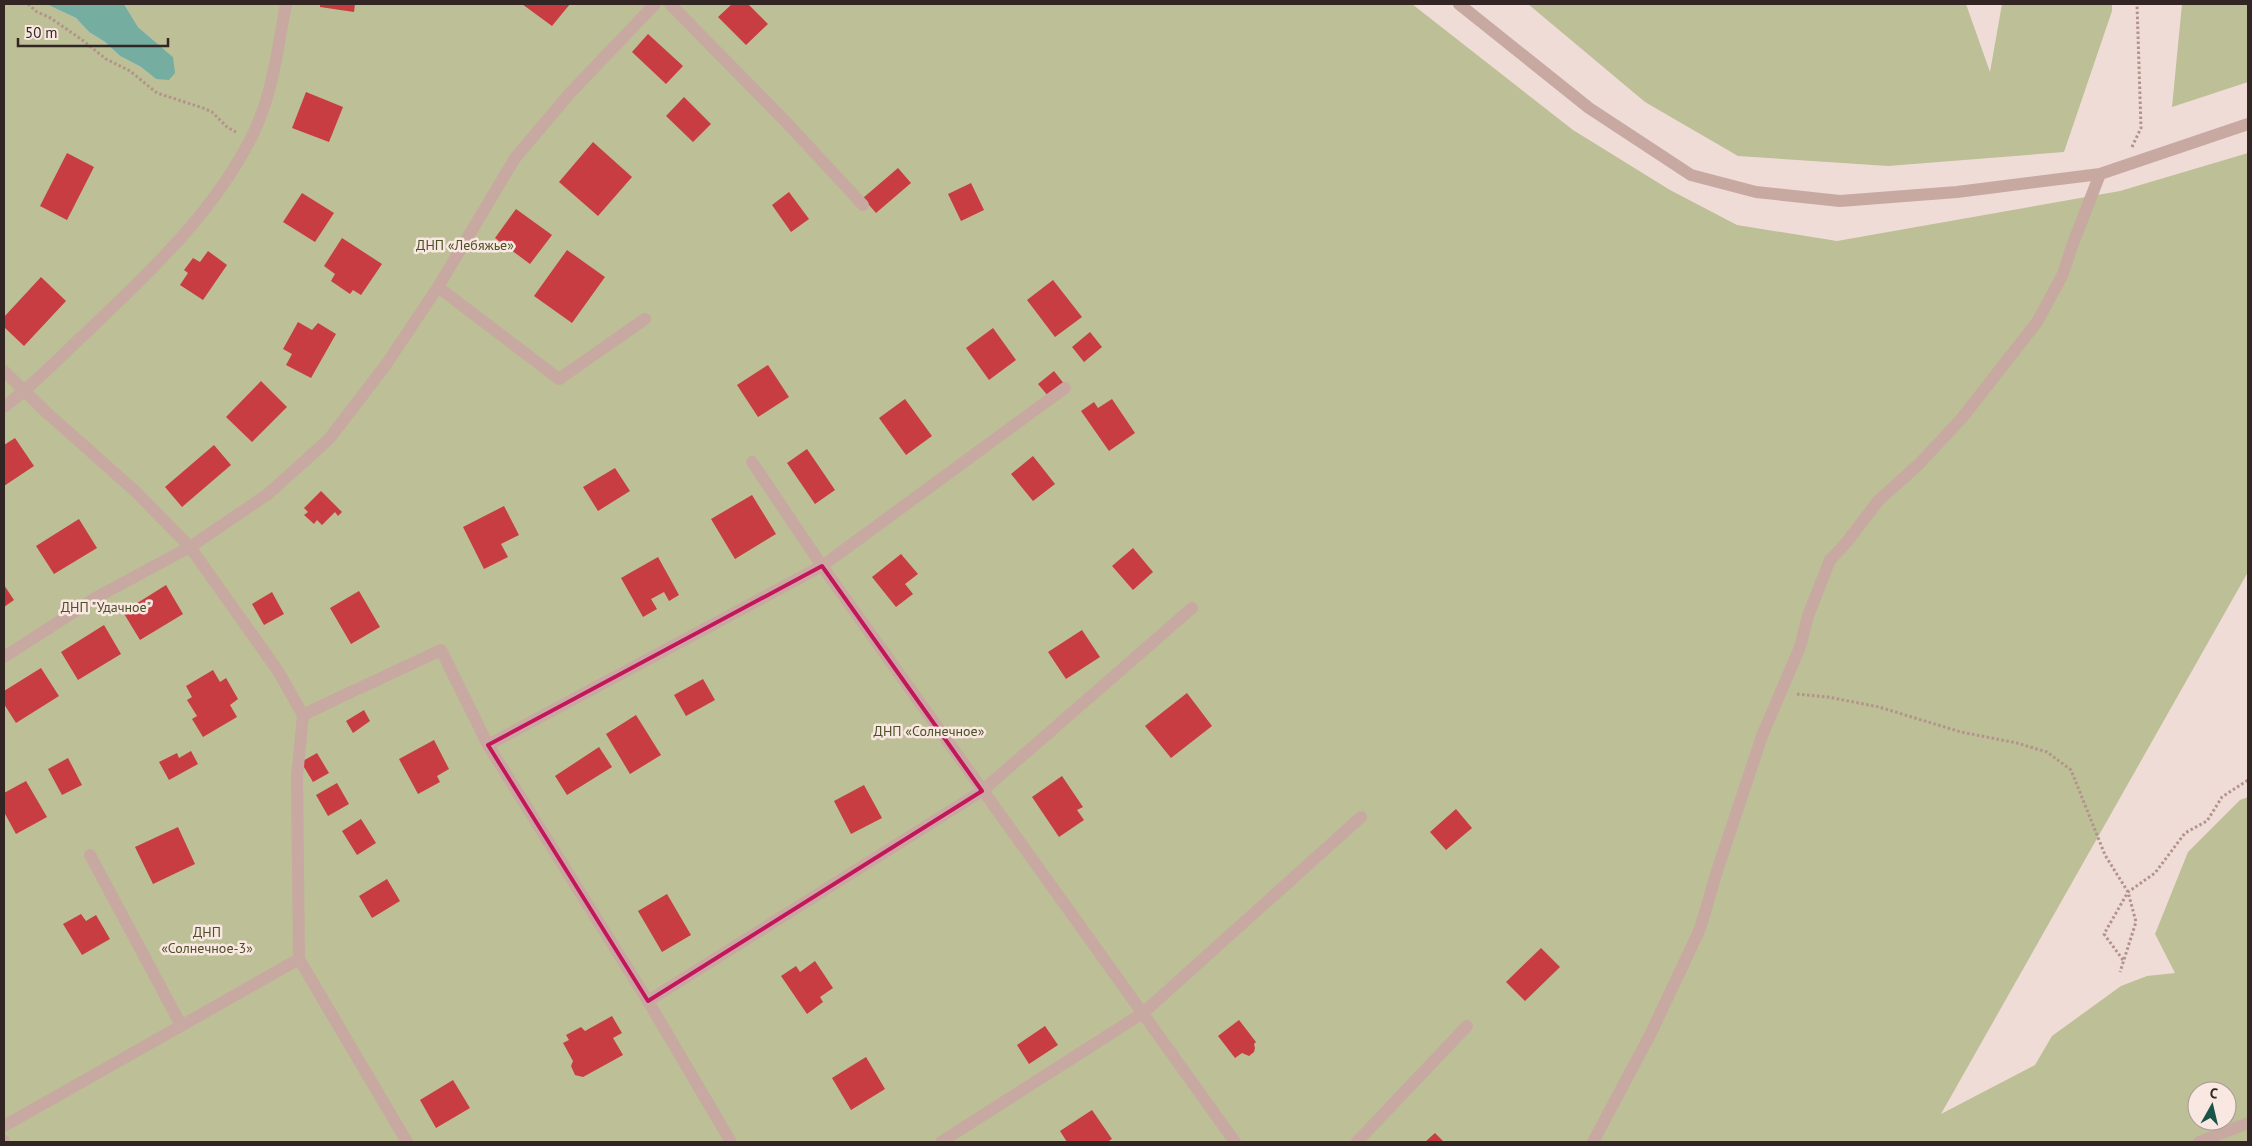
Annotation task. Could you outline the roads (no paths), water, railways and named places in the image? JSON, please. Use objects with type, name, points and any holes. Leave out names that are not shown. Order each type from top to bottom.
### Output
[{"type":"street","points":[[4,407],[25,391],[132,288],[215,198],[254,132],[266,101],[286,4]]},
{"type":"street","points":[[4,657],[97,597],[190,547],[268,494],[329,439],[385,366],[438,286],[515,158],[571,92],[655,4]]},
{"type":"street","points":[[670,4],[863,205]]},
{"type":"street","points":[[1459,4],[1588,108],[1691,175],[1756,192],[1840,201],[1956,192],[2100,174],[2248,124]]},
{"type":"street","points":[[1593,1142],[1651,1033],[1700,929],[1717,871],[1762,736],[1800,647],[1808,616],[1830,560],[1846,543],[1878,501],[1919,464],[1962,418],[2037,322],[2063,274],[2100,174]]},
{"type":"street","points":[[438,286],[559,379],[645,319]]},
{"type":"street","points":[[4,371],[135,490],[190,547],[278,671],[303,715],[297,777],[299,959],[407,1142]]},
{"type":"street","points":[[488,745],[822,566],[1065,388]]},
{"type":"street","points":[[752,462],[822,566],[1235,1142]]},
{"type":"street","points":[[648,1001],[982,790],[1192,608]]},
{"type":"street","points":[[303,715],[441,650],[488,745],[648,1001],[731,1142]]},
{"type":"street","points":[[940,1142],[1143,1013],[1361,817]]},
{"type":"street","points":[[90,855],[181,1025]]},
{"type":"street","points":[[4,1126],[299,959]]},
{"type":"street","points":[[1357,1142],[1467,1026]]},
{"type":"street","points":[[2199,1142],[2248,1123]]},
{"type":"water","points":[[46,4],[124,4],[138,27],[173,57],[175,73],[169,80],[156,79],[141,67],[120,56],[105,42],[89,32],[76,18]]},
{"type":"park label","name":"ДНП «Лебяжье»","points":[[465,245]]},
{"type":"park label","name":"ДНП \"Удачное\"","points":[[106,607]]},
{"type":"park label","name":"ДНП «Солнечное»","points":[[929,731]]},
{"type":"park label","name":"ДНП «Солнечное-3»","points":[[207,940]]}]
